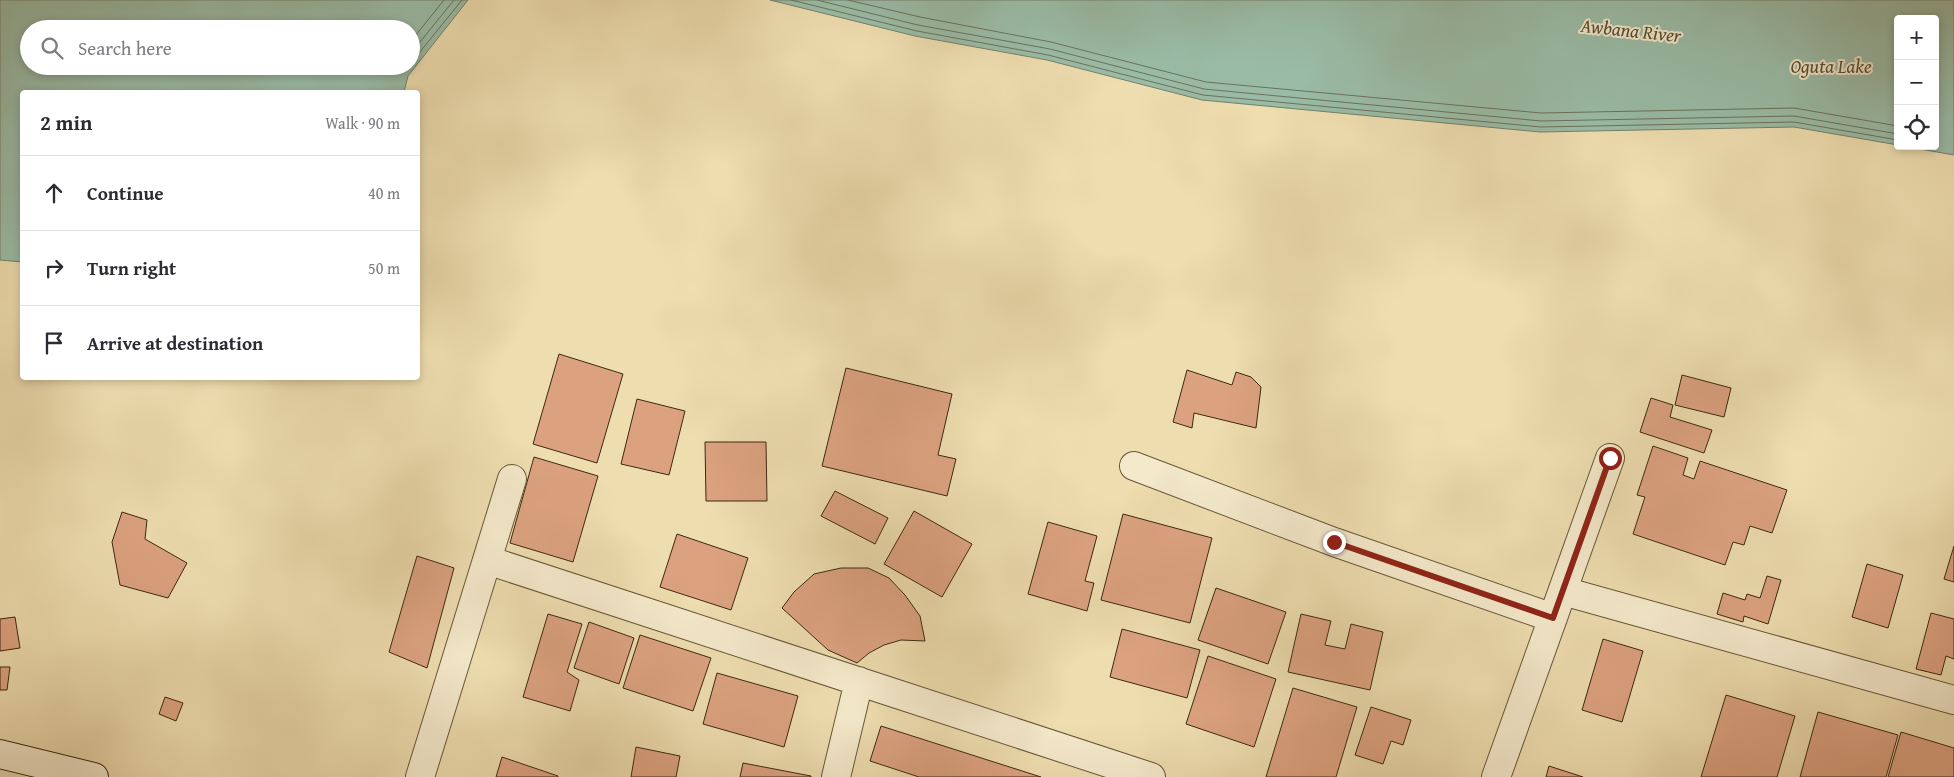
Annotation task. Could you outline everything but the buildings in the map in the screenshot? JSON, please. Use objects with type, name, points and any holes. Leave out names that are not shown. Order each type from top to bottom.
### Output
[{"type":"street","points":[[1496,777],[1610,458]]},
{"type":"street","points":[[1134,466],[1334,542],[1553,618]]},
{"type":"street","points":[[420,777],[512,479]]},
{"type":"street","points":[[487,560],[1151,777]]},
{"type":"street","points":[[1563,591],[1954,700]]},
{"type":"street","points":[[836,777],[859,681]]},
{"type":"street","points":[[0,754],[94,777]]},
{"type":"water","points":[[0,0],[468,0],[420,61],[420,20],[20,20],[20,75],[409,75],[404,90],[20,90],[20,262],[0,260]]},
{"type":"water","name":"Oguta Lake","points":[[770,0],[1954,0],[1954,155],[1926,150],[1939,150],[1939,15],[1894,15],[1894,144],[1794,127],[1540,132],[1202,100],[1047,60],[915,36]]},
{"type":"route","points":[[1334,542],[1553,618],[1610,458]]},
{"type":"water label","name":"Awbana River","points":[[1631,30]]}]
